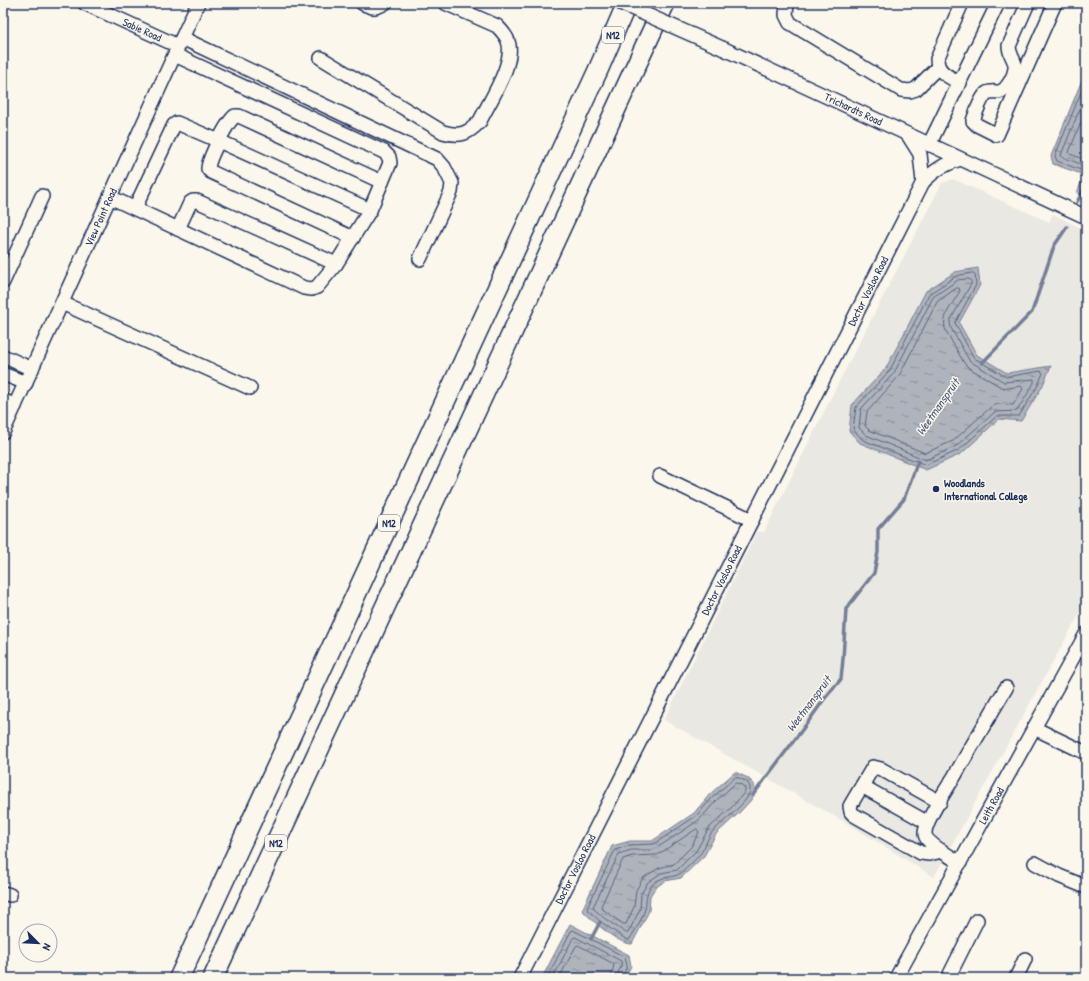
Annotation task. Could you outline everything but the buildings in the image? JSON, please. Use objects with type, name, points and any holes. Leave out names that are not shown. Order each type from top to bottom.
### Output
[{"type":"highway","name":"N12","points":[[179,978],[627,3]]},
{"type":"highway","name":"N12","points":[[214,978],[665,3]]},
{"type":"street","name":"Sabie Road","points":[[84,3],[178,46]]},
{"type":"street","name":"View Point Road","points":[[3,432],[198,3]]},
{"type":"street","points":[[362,3],[378,8],[385,3]]},
{"type":"street","points":[[321,58],[443,132],[454,136],[465,133],[480,121],[507,68],[509,42],[497,26],[445,3]]},
{"type":"street","name":"Trichardts Road","points":[[620,3],[722,48],[1086,217]]},
{"type":"street","points":[[787,3],[786,15],[790,22],[901,90],[910,91],[916,89],[938,67]]},
{"type":"street","points":[[960,83],[944,73],[938,67],[937,59],[962,3]]},
{"type":"street","points":[[929,145],[998,3]]},
{"type":"street","points":[[1012,90],[1016,67],[1009,52],[1009,46],[1028,3]]},
{"type":"street","points":[[1012,90],[988,92],[984,94],[974,115],[973,121],[977,125],[997,135],[1012,90],[1055,3]]},
{"type":"street","points":[[110,197],[304,288],[312,289],[317,287],[336,264],[370,210],[390,163],[384,152],[178,46]]},
{"type":"street","points":[[178,46],[437,159],[444,167],[452,182],[451,192],[420,259]]},
{"type":"street","points":[[353,238],[211,172],[208,169],[208,163],[219,141],[231,119],[234,116],[239,116],[382,182]]},
{"type":"street","points":[[135,208],[174,125],[177,123],[370,210]]},
{"type":"street","points":[[908,135],[920,154],[923,182]]},
{"type":"street","name":"Doctor Vosloo Road","points":[[520,978],[923,182],[933,171],[960,159]]},
{"type":"street","points":[[3,282],[42,196]]},
{"type":"street","points":[[178,229],[190,203],[197,201],[336,264]]},
{"type":"street","points":[[62,303],[250,388]]},
{"type":"street","points":[[3,356],[32,369]]},
{"type":"street","points":[[3,374],[26,383]]},
{"type":"street","points":[[3,400],[15,406]]},
{"type":"street","points":[[660,476],[752,520]]},
{"type":"street","name":"Leith Road","points":[[901,977],[960,863],[1086,634]]},
{"type":"street","points":[[960,863],[932,844],[927,839],[925,834],[928,823],[1006,688]]},
{"type":"street","points":[[1034,728],[1086,753]]},
{"type":"street","points":[[940,802],[877,767],[873,767],[850,806],[851,812],[854,815],[921,853],[929,854],[942,851]]},
{"type":"street","points":[[862,786],[928,823]]},
{"type":"street","points":[[1034,863],[1059,876],[1086,887]]},
{"type":"street","points":[[948,978],[977,920]]},
{"type":"street","points":[[1016,978],[1025,960]]},
{"type":"shaded area","name":"Woodlands International College","points":[[953,179],[1049,222],[1053,214],[1086,231],[1086,602],[934,877],[848,824],[664,720],[757,532],[764,532],[843,374],[942,183]]},
{"type":"water","points":[[1086,70],[1086,198],[1077,193],[1084,175],[1053,164],[1051,156]]},
{"type":"water","points":[[978,268],[980,285],[959,323],[977,355],[1007,373],[1051,366],[1042,387],[1021,421],[999,419],[961,454],[926,470],[860,443],[849,431],[852,405],[886,368],[926,291],[955,272]]},
{"type":"water","points":[[735,772],[748,778],[754,784],[755,792],[751,800],[716,834],[704,856],[681,878],[665,881],[655,888],[650,896],[649,911],[632,944],[626,943],[612,936],[582,910],[612,846],[630,841],[652,841],[694,813],[710,794]]},
{"type":"water","points":[[570,924],[629,955],[631,966],[625,978],[542,978]]},
{"type":"waterway","points":[[1077,202],[1083,191]]},
{"type":"waterway","name":"Weetmanspruit","points":[[982,363],[1032,312],[1054,246],[1067,227]]},
{"type":"waterway","name":"Weetmanspruit","points":[[753,795],[825,698],[841,679],[846,609],[874,573],[878,552],[878,529],[904,499],[918,461]]},
{"type":"waterway","name":"Weetmanspruit","points":[[591,939],[600,922]]},
{"type":"place","name":"Woodlands International College","points":[[936,489]]}]
